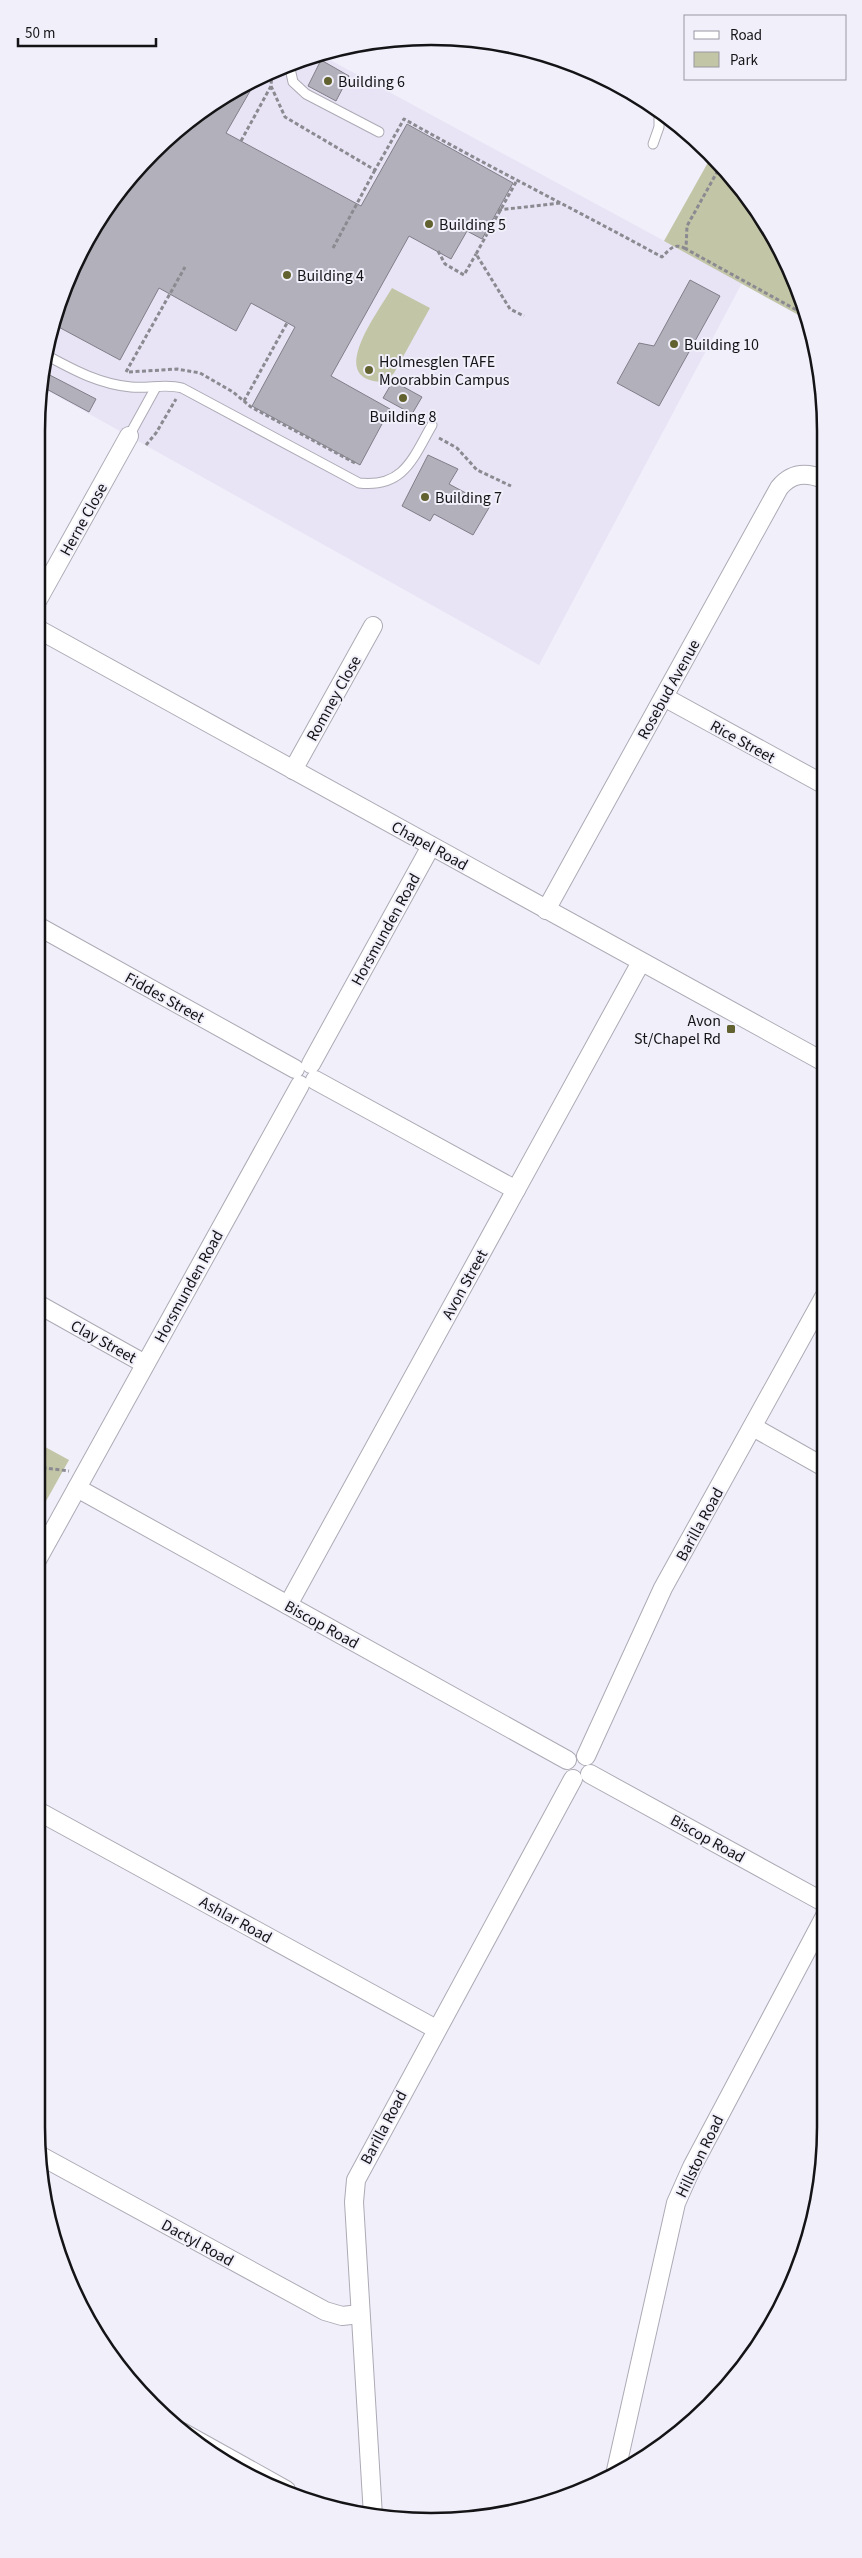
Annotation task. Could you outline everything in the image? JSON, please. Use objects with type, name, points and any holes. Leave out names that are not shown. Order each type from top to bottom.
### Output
[{"type":"street","name":"Herne Close","points":[[45,586],[129,436]]},
{"type":"street","name":"Rosebud Avenue","points":[[546,910],[779,488],[790,477],[797,475],[806,474],[817,477]]},
{"type":"street","name":"Romney Close","points":[[293,770],[373,626]]},
{"type":"street","name":"Chapel Road","points":[[45,633],[817,1058]]},
{"type":"street","name":"Rice Street","points":[[664,697],[817,781]]},
{"type":"street","name":"Horsmunden Road","points":[[45,1546],[431,846]]},
{"type":"street","name":"Fiddes Street","points":[[45,930],[516,1190]]},
{"type":"street","name":"Avon Street","points":[[288,1605],[641,962]]},
{"type":"street","name":"Clay Street","points":[[45,1309],[145,1364]]},
{"type":"street","name":"Barilla Road","points":[[586,1756],[646,1623],[817,1310]]},
{"type":"street","points":[[753,1427],[817,1463]]},
{"type":"street","name":"Biscop Road","points":[[80,1482],[288,1605],[567,1760]]},
{"type":"street","points":[[574,1755],[586,1756],[592,1766],[590,1774],[584,1780],[573,1779],[567,1773],[567,1760],[574,1755]]},
{"type":"street","name":"Biscop Road","points":[[590,1774],[817,1899]]},
{"type":"street","name":"Barilla Road","points":[[369,2508],[354,2202],[356,2180],[436,2029],[573,1779]]},
{"type":"street","name":"Ashlar Road","points":[[45,1815],[436,2029]]},
{"type":"street","name":"Hillston Road","points":[[617,2465],[676,2203],[692,2167],[817,1931]]},
{"type":"street","name":"Dactyl Road","points":[[47,2159],[325,2311],[342,2316],[360,2314]]},
{"type":"lane","points":[[290,71],[293,82],[299,89],[378,132]]},
{"type":"lane","points":[[653,144],[659,127],[659,120]]},
{"type":"lane","points":[[52,358],[95,380],[133,387],[166,385],[182,388],[359,483],[386,483],[396,478],[411,461],[430,428]]},
{"type":"lane","points":[[129,436],[156,387]]},
{"type":"path","points":[[241,141],[271,86],[271,80]]},
{"type":"path","points":[[271,86],[285,117],[375,170]]},
{"type":"path","points":[[333,248],[404,119],[516,182],[562,203],[662,257],[674,246],[679,245],[798,311]]},
{"type":"path","points":[[686,249],[687,226],[717,172]]},
{"type":"path","points":[[438,251],[445,264],[464,275],[499,209],[516,182]]},
{"type":"path","points":[[499,209],[562,203]]},
{"type":"path","points":[[476,254],[510,309],[524,316]]},
{"type":"path","points":[[126,372],[185,267]]},
{"type":"path","points":[[244,401],[287,323]]},
{"type":"path","points":[[146,445],[163,423],[182,388],[195,372]]},
{"type":"path","points":[[430,428],[457,448],[477,470],[511,486]]},
{"type":"path","points":[[45,1467],[64,1468],[80,1482]]},
{"type":"shaded area","name":"Holmesglen TAFE Moorabbin Campus","points":[[328,59],[742,283],[539,665],[47,390],[58,331],[74,283],[97,238],[125,196],[158,158],[196,125],[238,97],[283,74]]},
{"type":"green space","points":[[708,162],[737,196],[765,238],[788,283],[799,316],[664,241]]},
{"type":"green space","points":[[392,288],[430,308],[394,373],[385,382],[367,379],[358,371],[356,359],[367,329]]},
{"type":"green space","points":[[45,1447],[69,1460],[45,1503]]},
{"type":"building","name":"Building 6","points":[[322,61],[349,76],[336,101],[308,86]]},
{"type":"building","name":"Building 4","points":[[251,90],[226,133],[361,206],[407,124],[513,183],[482,239],[467,231],[451,259],[409,236],[331,376],[390,409],[360,465],[252,406],[295,327],[251,303],[236,331],[159,288],[120,360],[59,327],[74,283],[85,260],[110,217],[125,196],[158,158],[196,125]]},
{"type":"building","name":"Building 10","points":[[690,280],[720,296],[659,406],[617,383],[639,343],[654,346]]},
{"type":"building","points":[[49,375],[96,399],[89,412],[47,389]]},
{"type":"building","name":"Building 8","points":[[393,381],[422,397],[412,414],[383,398]]},
{"type":"building","name":"Building 7","points":[[428,455],[458,469],[449,484],[490,506],[473,535],[434,514],[430,521],[402,506]]},
{"type":"place","name":"Building 6","points":[[328,81]]},
{"type":"place","name":"Building 5","points":[[429,224]]},
{"type":"place","name":"Building 4","points":[[287,275]]},
{"type":"place","name":"Building 10","points":[[674,344]]},
{"type":"place","name":"Holmesglen TAFE Moorabbin Campus","points":[[369,370]]},
{"type":"place","name":"Building 8","points":[[403,398]]},
{"type":"place","name":"Building 7","points":[[425,497]]},
{"type":"place","name":"Avon St/Chapel Rd","points":[[731,1029]]}]
